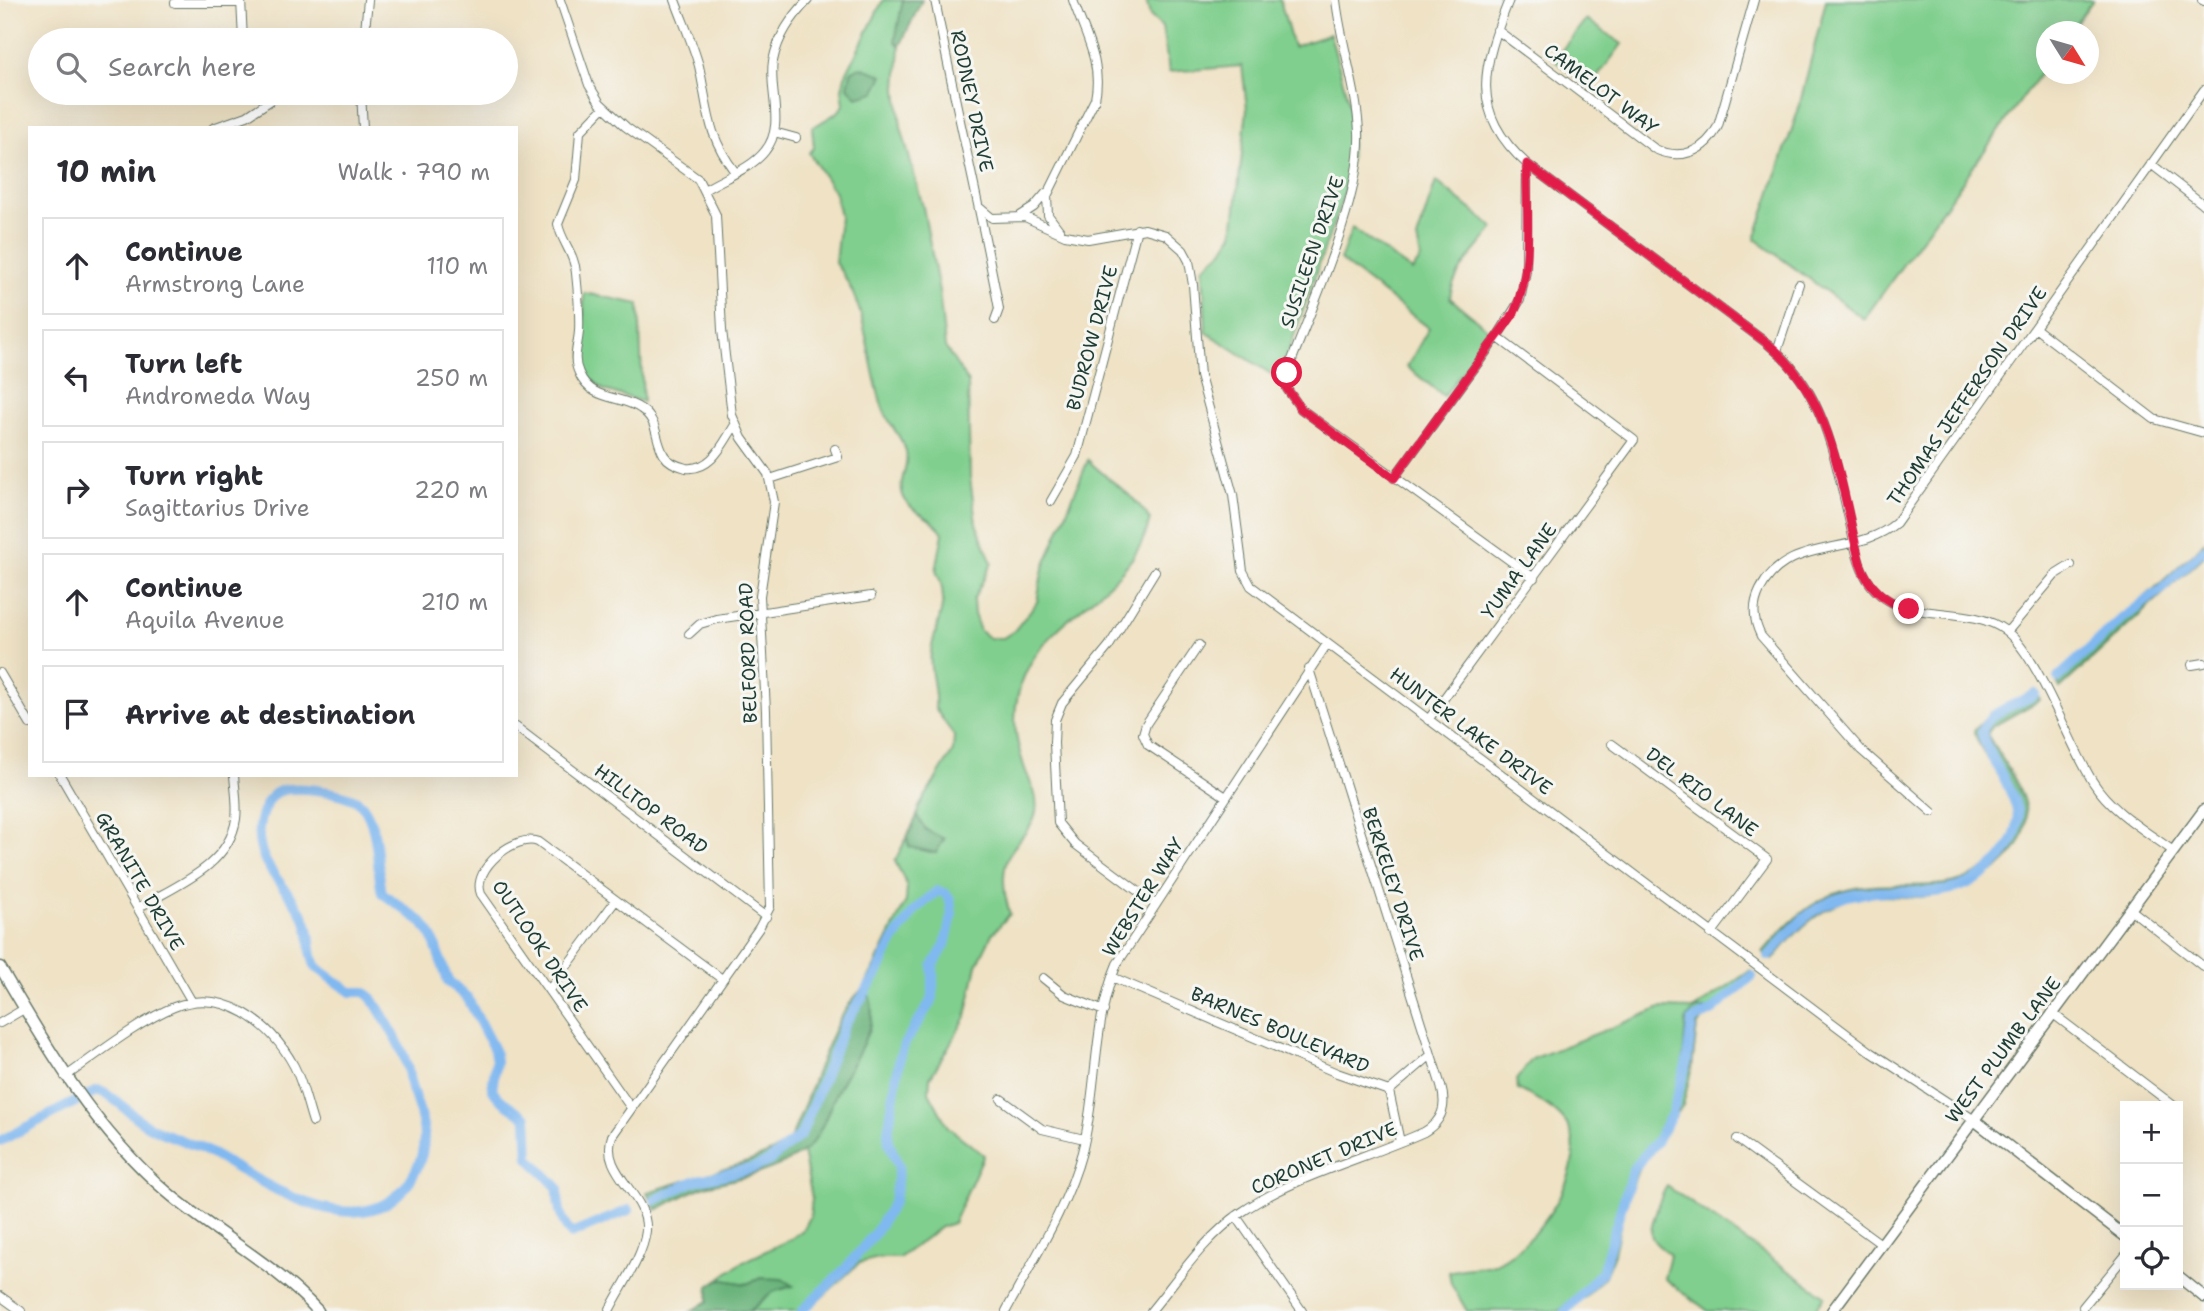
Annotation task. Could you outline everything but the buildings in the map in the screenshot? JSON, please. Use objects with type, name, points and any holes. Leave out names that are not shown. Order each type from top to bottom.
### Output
[{"type":"street","points":[[365,28],[368,0]]},
{"type":"street","name":"BELFORD ROAD","points":[[560,0],[589,85],[604,107],[688,170],[706,189],[718,225],[722,330],[735,425],[770,479],[774,502],[761,571],[772,883],[766,916],[612,1136],[610,1155],[643,1209],[646,1230],[609,1311]]},
{"type":"street","points":[[675,0],[698,65],[710,131],[719,152],[735,172]]},
{"type":"street","points":[[706,189],[761,156],[774,132],[772,75],[776,50],[785,28],[808,0]]},
{"type":"street","name":"RODNEY DRIVE","points":[[935,0],[948,76],[981,208],[999,309],[995,320]]},
{"type":"street","points":[[1065,236],[1048,215],[1047,196],[1095,99],[1097,86],[1095,58],[1073,0]]},
{"type":"street","name":"SUSILEEN DRIVE","points":[[1336,0],[1354,95],[1359,155],[1348,206],[1287,373],[1287,389],[1301,409],[1394,478]]},
{"type":"street","points":[[1509,0],[1485,71],[1489,110],[1503,139],[1527,164],[1777,351],[1804,381],[1822,415],[1854,542],[1867,580],[1885,599],[1909,609],[1982,618],[2007,632],[2026,653],[2101,793],[2173,851]]},
{"type":"street","name":"CAMELOT WAY","points":[[1497,30],[1655,149],[1683,155],[1707,143],[1718,126],[1754,0]]},
{"type":"street","points":[[175,3],[241,1],[242,28]]},
{"type":"street","name":"THOMAS JEFFERSON DRIVE","points":[[1932,812],[1840,728],[1761,636],[1754,616],[1757,597],[1773,568],[1792,558],[1880,535],[1896,523],[2204,90]]},
{"type":"street","points":[[219,126],[247,116],[264,105]]},
{"type":"street","points":[[362,105],[363,126]]},
{"type":"street","points":[[604,107],[580,132],[574,188],[558,223],[575,264],[579,328],[575,355],[579,374],[585,383],[603,397],[634,405],[649,416],[658,431],[663,452],[674,464],[682,467],[700,467],[707,463],[735,425]]},
{"type":"street","points":[[774,132],[796,138]]},
{"type":"street","points":[[1527,164],[1524,285],[1514,313],[1394,478],[1534,578]]},
{"type":"street","points":[[2151,164],[2204,205]]},
{"type":"street","points":[[1016,218],[1042,199],[1054,181]]},
{"type":"street","name":"HUNTER LAKE DRIVE","points":[[981,208],[992,218],[1035,220],[1065,236],[1088,239],[1136,229],[1166,235],[1183,250],[1189,261],[1200,376],[1233,495],[1247,580],[1267,601],[1871,1052],[1973,1119],[2120,1232]]},
{"type":"street","name":"BUDROW DRIVE","points":[[1051,500],[1077,456],[1136,229]]},
{"type":"street","points":[[1777,351],[1800,284]]},
{"type":"street","points":[[2035,328],[2154,419],[2204,433]]},
{"type":"street","name":"YUMA LANE","points":[[1428,720],[1633,440],[1497,337]]},
{"type":"street","points":[[770,479],[838,457],[835,449]]},
{"type":"street","points":[[2007,632],[2055,575],[2071,565]]},
{"type":"street","points":[[1155,571],[1109,646],[1062,703],[1055,720],[1054,743],[1058,823],[1075,844],[1155,904]]},
{"type":"street","points":[[689,634],[700,624],[871,596]]},
{"type":"street","name":"WEBSTER WAY","points":[[1006,1311],[1046,1236],[1077,1168],[1112,977],[1155,904],[1327,644]]},
{"type":"street","points":[[1199,645],[1146,724],[1143,734],[1147,745],[1226,797]]},
{"type":"street","points":[[2192,665],[2204,663]]},
{"type":"street","name":"BERKELEY DRIVE","points":[[1308,669],[1431,1055]]},
{"type":"street","points":[[0,673],[28,721]]},
{"type":"street","name":"HILLTOP ROAD","points":[[518,729],[766,916]]},
{"type":"street","name":"DEL RIO LANE","points":[[1612,744],[1767,859],[1712,934]]},
{"type":"street","name":"GRANITE DRIVE","points":[[61,777],[192,1002]]},
{"type":"street","points":[[138,908],[206,868],[221,853],[230,838],[236,817],[234,777]]},
{"type":"street","name":"WEST PLUMB LANE","points":[[1836,1309],[1973,1119],[2204,810]]},
{"type":"street","name":"OUTLOOK DRIVE","points":[[631,1108],[481,894],[479,883],[483,871],[517,843],[533,840],[722,979]]},
{"type":"street","points":[[549,990],[616,900]]},
{"type":"street","points":[[2130,909],[2204,967]]},
{"type":"street","points":[[0,967],[65,1077],[104,1128],[146,1173],[188,1209],[285,1279],[318,1311]]},
{"type":"street","name":"BARNES BOULEVARD","points":[[1112,977],[1337,1073],[1389,1091],[1400,1142]]},
{"type":"street","points":[[1043,978],[1064,995],[1104,1011]]},
{"type":"street","points":[[65,1077],[157,1016],[192,1002],[232,1006],[266,1030],[292,1063],[313,1122]]},
{"type":"street","points":[[0,1023],[24,1009]]},
{"type":"street","points":[[2052,1013],[2168,1101]]},
{"type":"street","points":[[1389,1091],[1431,1055]]},
{"type":"street","name":"CORONET DRIVE","points":[[1155,1310],[1204,1246],[1236,1216],[1279,1190],[1432,1128],[1444,1111],[1443,1095],[1431,1055]]},
{"type":"street","points":[[1001,1099],[1042,1129],[1084,1139]]},
{"type":"street","points":[[1737,1139],[1881,1244]]},
{"type":"street","points":[[1236,1216],[1302,1311]]},
{"type":"street","points":[[2083,1307],[2120,1262]]},
{"type":"street","points":[[2183,1280],[2204,1296]]},
{"type":"street","points":[[0,1296],[21,1311]]},
{"type":"green space","points":[[883,0],[903,0],[896,40],[900,46],[897,89],[901,127],[923,207],[939,291],[945,347],[968,382],[970,478],[976,523],[992,563],[973,600],[974,614],[980,631],[989,638],[1003,638],[1014,631],[1037,602],[1042,572],[1088,460],[1129,495],[1150,520],[1141,545],[1127,565],[1054,633],[1038,652],[1020,686],[1016,731],[1020,754],[1035,794],[1036,812],[1029,828],[1011,852],[1005,867],[1005,891],[1010,914],[992,934],[977,965],[966,1017],[930,1078],[929,1092],[948,1127],[984,1155],[953,1223],[941,1227],[899,1258],[878,1258],[859,1263],[807,1311],[750,1311],[772,1292],[792,1286],[762,1278],[746,1284],[719,1279],[741,1263],[791,1239],[804,1229],[810,1217],[812,1198],[803,1152],[819,1131],[870,1027],[871,1000],[864,988],[906,901],[907,886],[895,861],[907,837],[910,847],[935,853],[944,839],[926,830],[917,816],[919,807],[953,751],[954,736],[935,708],[931,665],[933,641],[943,602],[941,582],[936,571],[943,533],[904,498],[902,486],[906,451],[883,409],[861,315],[846,279],[835,263],[840,217],[835,193],[809,153],[814,148],[812,128],[838,112],[844,105],[842,89],[845,76]]},
{"type":"green space","points":[[903,0],[922,0],[900,46],[895,41]]},
{"type":"green space","points":[[1146,0],[1280,0],[1293,47],[1330,34],[1348,100],[1352,129],[1350,161],[1343,196],[1279,379],[1206,332],[1203,268],[1223,250],[1233,234],[1247,109],[1242,66],[1169,72],[1162,27],[1150,16]]},
{"type":"green space","points":[[1826,0],[2093,0],[2077,21],[2036,21],[2036,79],[1864,319],[1755,239],[1798,111]]},
{"type":"green space","points":[[1586,19],[1622,44],[1590,87],[1554,60]]},
{"type":"green space","points":[[860,67],[883,75],[875,92],[857,97],[848,87],[851,72]]},
{"type":"green space","points":[[1436,181],[1494,228],[1461,270],[1450,298],[1491,332],[1444,396],[1407,367],[1429,328],[1340,260],[1352,228],[1412,271],[1421,258],[1417,239]]},
{"type":"green space","points":[[584,293],[639,304],[643,402],[604,390],[588,376],[583,355]]},
{"type":"green space","points":[[2204,542],[2204,556],[2060,688],[2055,678]]},
{"type":"green space","points":[[2035,690],[2040,700],[1992,727],[1987,734],[2017,784],[2025,805],[2024,832],[2007,860],[1979,881],[1947,893],[1922,897],[1865,896],[1846,900],[1805,925],[1773,960],[1763,952],[1798,916],[1831,895],[1863,887],[1941,885],[1960,881],[1978,873],[1996,859],[2013,834],[2016,822],[2014,804],[1974,730],[1990,713]]},
{"type":"green space","points":[[917,816],[926,830],[944,839],[936,853],[909,847],[907,837]]},
{"type":"green space","points":[[1750,971],[1755,976],[1713,1009],[1694,1009]]},
{"type":"green space","points":[[864,988],[870,999],[872,1012],[869,1026],[858,1054],[814,1141],[800,1154],[779,1165],[756,1174],[702,1187],[656,1210],[647,1192],[748,1162],[776,1150],[790,1139],[831,1037],[852,1001]]},
{"type":"green space","points":[[1661,1008],[1694,1009],[1682,1071],[1692,1067],[1683,1105],[1638,1170],[1605,1276],[1584,1298],[1574,1297],[1559,1311],[1467,1311],[1451,1284],[1449,1272],[1497,1263],[1527,1241],[1555,1205],[1572,1164],[1573,1145],[1565,1122],[1546,1105],[1518,1089],[1516,1080],[1532,1059]]},
{"type":"green space","points":[[1694,1009],[1713,1009],[1697,1026],[1692,1067],[1682,1072],[1686,1021]]},
{"type":"green space","points":[[1667,1186],[1825,1296],[1814,1311],[1708,1311],[1664,1278],[1670,1255],[1656,1243],[1651,1234],[1657,1209]]},
{"type":"green space","points":[[762,1278],[782,1279],[793,1286],[772,1292],[750,1311],[692,1311],[708,1301],[709,1286],[719,1279],[746,1284]]},
{"type":"waterway","points":[[2058,678],[2123,618],[2162,589],[2204,549]]},
{"type":"waterway","points":[[1769,956],[1799,923],[1817,909],[1838,899],[1881,892],[1943,891],[1963,886],[1983,875],[2002,857],[2013,839],[2018,818],[2012,795],[1987,749],[1982,731],[1997,713],[2035,694]]},
{"type":"waterway","points":[[0,1141],[98,1090],[153,1128],[200,1148],[287,1195],[316,1206],[345,1212],[373,1209],[396,1196],[416,1170],[424,1139],[422,1119],[403,1054],[372,998],[364,992],[351,992],[316,967],[306,921],[268,866],[259,841],[261,817],[272,797],[287,789],[310,789],[356,800],[368,815],[375,836],[382,893],[422,922],[432,936],[448,981],[468,999],[494,1050],[496,1061],[492,1090],[501,1100],[527,1118],[529,1158],[558,1188],[560,1212],[571,1234],[629,1210]]},
{"type":"waterway","points":[[655,1200],[694,1181],[754,1168],[769,1161],[801,1135],[844,1025],[877,974],[892,943],[915,910],[937,891],[945,893],[950,900],[952,915],[945,945],[933,966],[933,998],[900,1056],[888,1133],[889,1143],[899,1167],[894,1201],[875,1233],[846,1268],[802,1311]]},
{"type":"waterway","points":[[1565,1311],[1602,1272],[1633,1169],[1656,1142],[1672,1114],[1687,1061],[1692,1021],[1713,1010],[1752,976]]},
{"type":"route","points":[[1287,373],[1287,389],[1301,409],[1394,478],[1514,313],[1520,300],[1526,271],[1527,164],[1768,344],[1792,366],[1804,381],[1822,415],[1860,563],[1867,580],[1885,599],[1909,609]]}]
